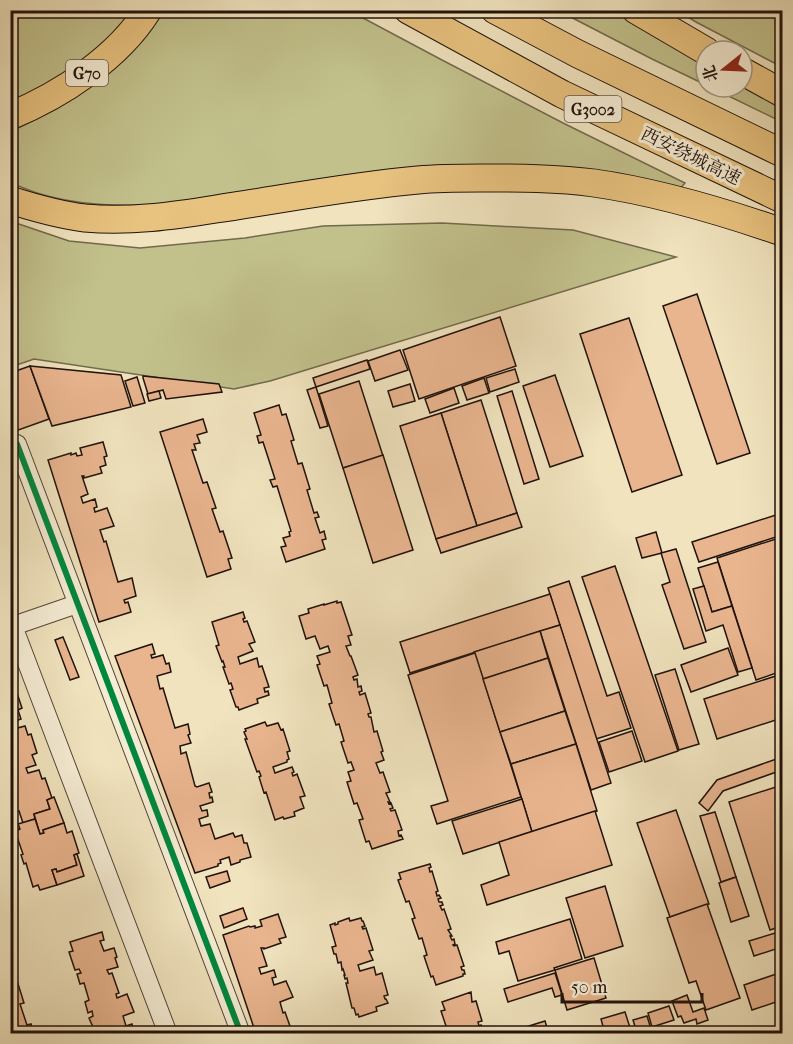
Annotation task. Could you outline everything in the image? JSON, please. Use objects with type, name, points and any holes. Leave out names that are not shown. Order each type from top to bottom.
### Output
[{"type":"highway","name":"G70","points":[[10,116],[54,95],[96,66],[134,28],[148,10]]},
{"type":"highway","name":"西安绕城高速","points":[[408,10],[562,94],[783,199]]},
{"type":"highway","name":"G3002","points":[[495,10],[578,54],[783,153]]},
{"type":"highway","points":[[636,10],[694,44]]},
{"type":"highway","points":[[754,77],[783,93]]},
{"type":"highway","points":[[10,200],[46,211],[84,218],[133,219],[266,202],[334,189],[417,180],[533,178],[593,183],[632,190],[729,214],[783,232]]},
{"type":"street","points":[[14,446],[78,604],[242,1034]]},
{"type":"street","points":[[78,604],[14,626],[168,1034]]},
{"type":"shaded area","points":[[11,11],[136,11],[93,55],[11,106]]},
{"type":"shaded area","points":[[163,11],[350,11],[563,123],[685,183],[678,191],[612,176],[162,205],[130,205],[68,200],[37,193],[11,183],[10,132],[54,110],[90,86],[157,20]]},
{"type":"shaded area","points":[[559,11],[615,11],[694,57],[694,79]]},
{"type":"shaded area","points":[[678,11],[782,11],[782,67],[754,52],[754,39],[728,39]]},
{"type":"shaded area","points":[[754,92],[782,107],[782,122],[735,99],[754,99]]},
{"type":"shaded area","points":[[10,221],[69,241],[140,248],[245,238],[323,226],[442,223],[573,230],[676,257],[270,381],[234,389],[34,359],[11,367]]},
{"type":"building","points":[[697,294],[750,453],[717,464],[663,306]]},
{"type":"building","points":[[500,317],[516,366],[419,399],[403,350]]},
{"type":"building","points":[[629,318],[682,475],[632,492],[580,334]]},
{"type":"building","points":[[400,350],[408,370],[375,381],[368,361]]},
{"type":"building","points":[[367,360],[370,369],[316,387],[313,378]]},
{"type":"building","points":[[30,366],[49,419],[10,433],[10,373]]},
{"type":"building","points":[[30,366],[121,375],[131,407],[52,426]]},
{"type":"building","points":[[515,369],[519,382],[490,392],[486,378]]},
{"type":"building","points":[[555,375],[583,456],[550,467],[523,386]]},
{"type":"building","points":[[143,376],[219,384],[222,392],[166,399],[163,390],[148,394]]},
{"type":"building","points":[[137,377],[145,403],[133,406],[125,381]]},
{"type":"building","points":[[484,378],[489,393],[467,400],[462,386]]},
{"type":"building","points":[[359,381],[383,456],[343,468],[319,394]]},
{"type":"building","points":[[410,384],[415,401],[393,407],[388,391]]},
{"type":"building","points":[[316,387],[328,426],[320,428],[307,390]]},
{"type":"building","points":[[454,388],[459,403],[430,413],[425,399]]},
{"type":"building","points":[[159,391],[161,398],[149,401],[147,394]]},
{"type":"building","points":[[512,391],[539,479],[524,484],[497,396]]},
{"type":"building","points":[[481,400],[517,513],[477,526],[441,413]]},
{"type":"building","points":[[279,405],[282,415],[286,414],[298,464],[302,463],[314,513],[317,512],[319,517],[315,518],[320,533],[324,531],[326,539],[322,540],[325,549],[286,562],[281,547],[286,546],[283,538],[290,536],[291,531],[277,486],[273,487],[270,480],[275,479],[263,442],[259,443],[257,436],[261,435],[254,413]]},
{"type":"building","points":[[441,413],[477,526],[436,539],[400,426]]},
{"type":"building","points":[[203,419],[207,432],[197,435],[200,443],[194,444],[196,450],[192,450],[203,483],[207,482],[216,508],[212,509],[220,532],[223,531],[232,558],[228,559],[231,569],[207,577],[160,432]]},
{"type":"building","points":[[103,442],[107,456],[104,457],[106,465],[100,467],[102,473],[84,478],[82,476],[88,494],[81,497],[83,503],[95,499],[97,507],[94,508],[95,512],[107,508],[114,526],[100,530],[104,542],[106,541],[118,582],[132,578],[136,596],[124,600],[125,603],[128,602],[131,612],[99,622],[48,460],[71,453],[71,455],[76,453],[77,456],[82,455],[80,448]]},
{"type":"building","points":[[383,455],[413,550],[373,563],[343,468]]},
{"type":"building","points":[[517,513],[522,527],[441,553],[436,539]]},
{"type":"building","points":[[782,513],[782,535],[699,562],[692,542]]},
{"type":"building","points":[[656,532],[662,553],[642,558],[636,538]]},
{"type":"building","points":[[782,537],[782,671],[756,680],[717,558]]},
{"type":"building","points":[[676,549],[706,642],[684,649],[662,585],[670,582],[661,553]]},
{"type":"building","points":[[718,562],[732,606],[712,612],[698,568]]},
{"type":"building","points":[[615,566],[678,751],[645,762],[582,577]]},
{"type":"building","points":[[569,581],[607,696],[619,692],[631,728],[596,739],[548,588]]},
{"type":"building","points":[[704,586],[712,612],[732,606],[752,668],[738,672],[723,625],[706,631],[693,589]]},
{"type":"building","points":[[550,594],[560,625],[410,673],[400,642]]},
{"type":"building","points":[[337,601],[337,603],[341,602],[352,635],[348,636],[351,645],[346,646],[358,675],[353,677],[354,680],[357,679],[358,687],[361,686],[360,695],[365,693],[371,713],[368,714],[371,717],[374,732],[377,731],[383,751],[381,752],[384,760],[376,763],[380,773],[383,772],[390,792],[386,793],[390,802],[388,802],[393,808],[390,809],[395,810],[402,830],[398,831],[399,836],[401,835],[403,839],[372,849],[369,841],[366,842],[359,820],[363,819],[357,803],[354,804],[347,782],[351,781],[348,772],[354,770],[351,762],[348,763],[341,742],[344,741],[339,724],[336,725],[329,704],[332,703],[327,685],[324,686],[317,665],[320,664],[317,656],[330,652],[328,646],[320,649],[315,636],[306,639],[299,616],[309,613],[308,609]]},
{"type":"building","points":[[243,612],[244,622],[247,621],[255,642],[249,644],[253,651],[238,657],[240,664],[257,658],[269,687],[264,688],[265,692],[268,691],[269,695],[257,699],[258,703],[239,710],[236,707],[230,690],[233,689],[231,683],[229,684],[216,646],[219,645],[212,622]]},
{"type":"building","points":[[560,625],[611,783],[591,790],[540,631]]},
{"type":"building","points":[[540,631],[548,658],[483,679],[474,652]]},
{"type":"building","points":[[63,637],[79,677],[70,680],[55,640]]},
{"type":"building","points":[[152,644],[155,654],[151,655],[152,658],[163,655],[166,664],[169,663],[171,672],[157,676],[175,728],[188,724],[191,743],[180,746],[181,754],[186,752],[195,786],[209,783],[212,792],[209,793],[213,802],[200,806],[202,811],[207,810],[208,816],[199,819],[201,826],[210,824],[215,839],[233,833],[235,837],[242,835],[251,857],[240,860],[240,862],[231,865],[229,857],[220,860],[221,863],[218,866],[195,873],[115,656]]},
{"type":"building","points":[[728,648],[738,675],[691,692],[681,665]]},
{"type":"building","points":[[475,653],[521,797],[437,824],[431,806],[448,801],[408,675]]},
{"type":"building","points":[[548,658],[565,711],[500,732],[483,679]]},
{"type":"building","points":[[675,669],[699,744],[679,750],[655,675]]},
{"type":"building","points":[[782,674],[782,718],[717,739],[704,699]]},
{"type":"building","points":[[10,682],[12,688],[15,687],[22,708],[18,710],[21,719],[12,722],[14,729],[25,726],[28,735],[31,734],[37,753],[32,755],[36,765],[26,768],[28,773],[39,770],[42,779],[45,778],[52,798],[47,800],[50,809],[34,814],[35,819],[23,823],[19,811],[16,812],[10,801]]},
{"type":"building","points":[[565,711],[576,744],[511,764],[500,732]]},
{"type":"building","points":[[265,722],[267,726],[278,723],[281,730],[283,729],[290,751],[287,752],[289,759],[287,762],[273,767],[275,773],[292,767],[293,776],[297,774],[305,796],[300,797],[304,808],[294,812],[295,816],[284,819],[283,817],[275,820],[266,792],[264,793],[259,777],[261,776],[259,771],[257,772],[245,739],[247,739],[245,729]]},
{"type":"building","points":[[632,731],[642,761],[609,772],[599,742]]},
{"type":"building","points":[[576,744],[597,811],[532,832],[511,764]]},
{"type":"building","points":[[782,757],[782,770],[723,791],[708,811],[699,803],[717,780]]},
{"type":"building","points":[[782,785],[782,926],[770,930],[729,802]]},
{"type":"building","points":[[54,797],[64,823],[43,830],[44,833],[40,834],[34,814],[50,809],[47,800]]},
{"type":"building","points":[[522,799],[532,832],[463,854],[452,821]]},
{"type":"building","points":[[676,810],[709,904],[670,917],[637,823]]},
{"type":"building","points":[[595,811],[612,865],[487,905],[481,885],[509,875],[499,842]]},
{"type":"building","points":[[715,812],[736,877],[721,882],[700,816]]},
{"type":"building","points":[[35,819],[40,834],[44,833],[43,830],[64,823],[67,833],[72,831],[79,853],[74,855],[77,865],[57,872],[56,869],[52,870],[57,885],[40,890],[38,885],[33,887],[15,831],[20,829],[18,824]]},
{"type":"building","points":[[77,854],[84,876],[57,885],[52,870],[56,869],[57,872],[77,865],[74,855]]},
{"type":"building","points":[[430,864],[430,872],[432,871],[438,891],[437,896],[441,898],[438,899],[443,905],[440,906],[442,910],[444,909],[451,929],[448,930],[452,940],[454,939],[455,944],[453,945],[457,945],[464,966],[461,967],[465,974],[436,985],[424,956],[427,955],[422,938],[419,939],[412,919],[415,918],[409,901],[406,902],[398,880],[401,879],[399,873]]},
{"type":"building","points":[[227,871],[230,881],[210,888],[206,877]]},
{"type":"building","points":[[736,877],[749,916],[731,922],[719,883]]},
{"type":"building","points":[[605,886],[623,946],[585,958],[566,898]]},
{"type":"building","points":[[707,904],[740,998],[706,1010],[696,981],[689,983],[667,918]]},
{"type":"building","points":[[243,908],[247,919],[224,928],[220,916]]},
{"type":"building","points":[[278,914],[286,937],[279,939],[281,943],[261,948],[267,966],[259,968],[261,974],[274,970],[276,977],[272,978],[274,985],[286,981],[293,997],[280,1002],[291,1029],[295,1027],[297,1034],[256,1034],[223,935],[249,926],[255,926],[255,928],[262,926],[260,920]]},
{"type":"building","points":[[349,918],[350,921],[361,918],[365,926],[362,927],[366,928],[373,950],[369,951],[373,960],[358,965],[360,971],[374,967],[376,975],[382,973],[388,995],[384,996],[388,1003],[376,1007],[377,1011],[359,1017],[352,1008],[346,983],[348,983],[347,978],[345,979],[341,962],[338,963],[332,947],[336,946],[330,925],[338,924]]},
{"type":"building","points":[[570,919],[582,959],[518,981],[509,951],[499,954],[496,942]]},
{"type":"building","points":[[782,931],[782,947],[754,956],[749,941]]},
{"type":"building","points":[[102,932],[104,940],[100,941],[104,951],[114,948],[117,957],[115,958],[118,967],[107,970],[109,974],[112,973],[119,993],[116,994],[117,998],[127,994],[134,1012],[123,1016],[126,1026],[132,1024],[134,1033],[132,1034],[96,1034],[89,1018],[93,1016],[92,1011],[88,1013],[85,1002],[89,1000],[84,983],[80,984],[77,974],[81,973],[79,969],[75,970],[69,952],[73,951],[70,942]]},
{"type":"building","points":[[594,958],[606,998],[567,1010],[555,970]]},
{"type":"building","points":[[14,971],[24,1003],[20,1004],[27,1025],[31,1024],[34,1034],[10,1034],[10,973]]},
{"type":"building","points":[[782,972],[782,1000],[752,1010],[744,985]]},
{"type":"building","points":[[555,973],[562,995],[555,997],[552,988],[508,1002],[504,989]]},
{"type":"building","points":[[471,992],[472,1002],[476,1001],[482,1021],[478,1022],[479,1026],[481,1025],[483,1029],[481,1032],[483,1031],[484,1034],[451,1034],[451,1031],[448,1032],[441,1011],[445,1010],[442,1002]]},
{"type":"building","points":[[687,995],[693,1012],[704,1008],[708,1020],[697,1024],[696,1019],[684,1023],[681,1016],[678,1017],[672,1001]]},
{"type":"building","points":[[669,1006],[674,1020],[652,1027],[648,1013]]},
{"type":"building","points":[[625,1012],[632,1034],[605,1034],[601,1019]]},
{"type":"building","points":[[647,1016],[651,1029],[637,1033],[633,1020]]},
{"type":"building","points":[[545,1021],[549,1034],[517,1034],[516,1030]]},
{"type":"cycle path","points":[[10,447],[17,444],[241,1034]]}]
